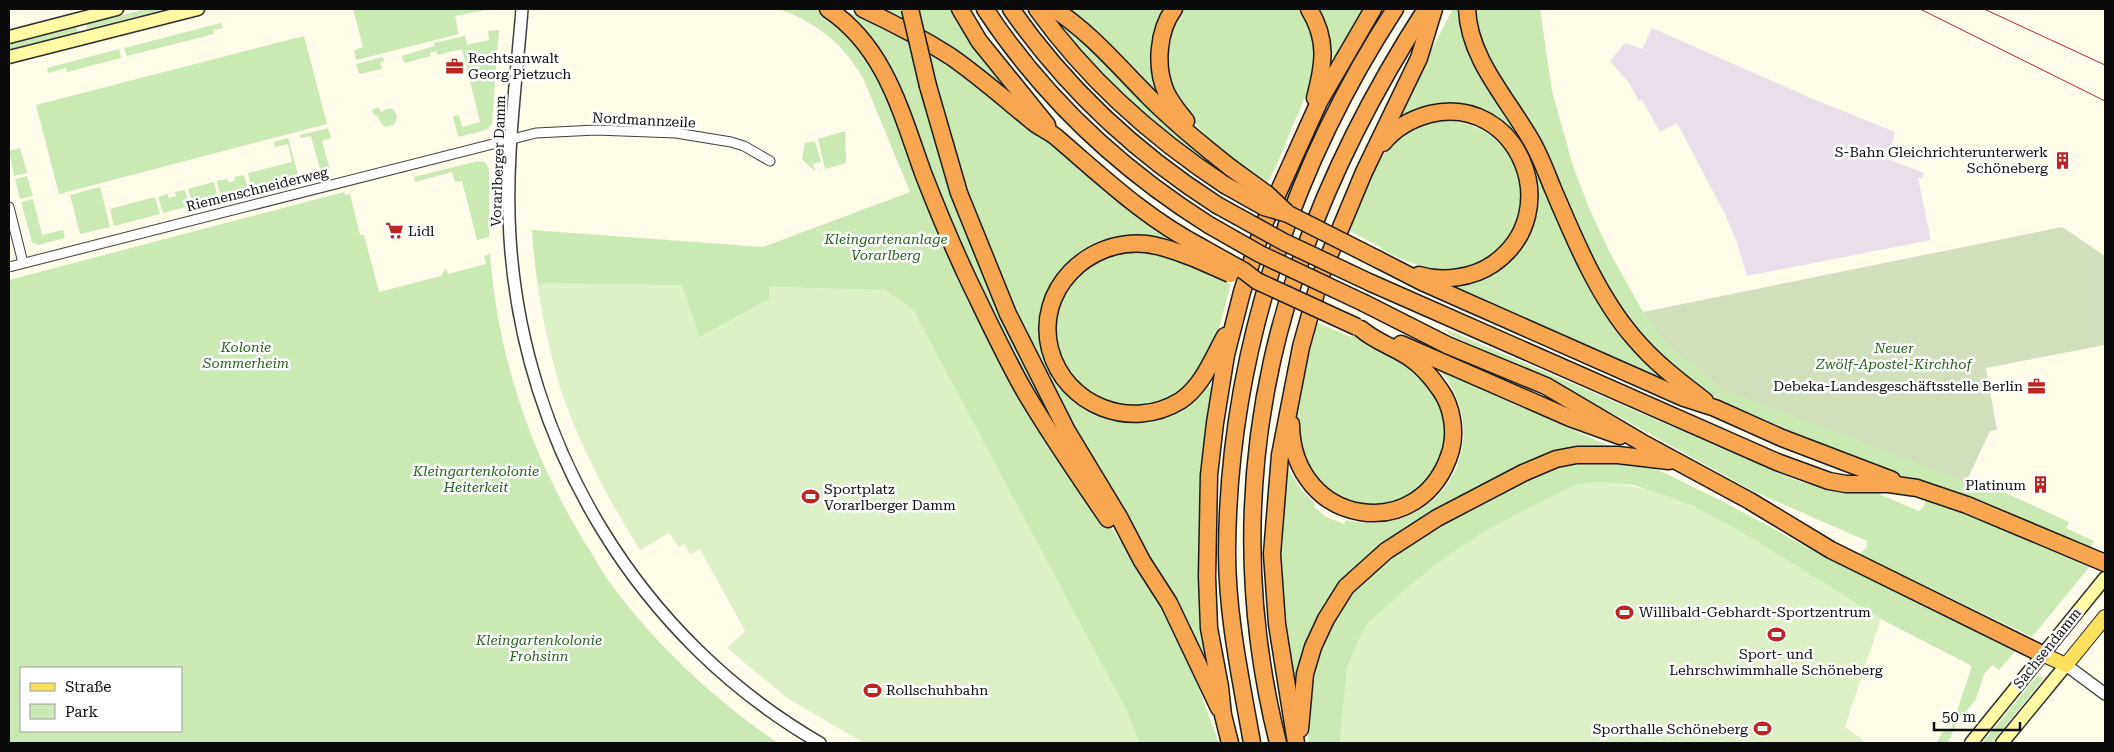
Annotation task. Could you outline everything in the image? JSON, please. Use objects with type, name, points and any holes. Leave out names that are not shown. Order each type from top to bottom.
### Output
[{"type":"highway","points":[[828,9],[861,37],[885,73],[950,241],[1025,391],[1066,458],[1111,522],[1142,561]]},
{"type":"highway","points":[[863,9],[905,30],[950,57],[986,83],[1037,125],[1054,136],[1119,193],[1174,232],[1199,254],[1241,279],[1256,281],[1359,328],[1374,332],[1570,418],[1641,442]]},
{"type":"highway","points":[[910,9],[947,156],[962,201],[1008,314],[1067,431],[1119,517],[1142,561],[1169,603],[1200,672],[1223,715]]},
{"type":"highway","points":[[960,9],[979,40],[1043,118],[1054,136]]},
{"type":"highway","points":[[985,9],[1008,42],[1051,94],[1094,138],[1129,169],[1169,200],[1209,225],[1260,254],[1447,345],[1546,386],[1641,442],[1750,501],[1867,569],[2042,654]]},
{"type":"highway","points":[[1011,9],[1071,84],[1110,124],[1164,168],[1217,205],[1284,242],[1744,448],[1812,476],[1846,484],[1906,485]]},
{"type":"highway","points":[[1037,9],[1066,46],[1127,111],[1195,166],[1264,207],[1288,214],[1422,282],[1675,394],[1715,408],[1835,460],[1967,505],[2105,563]]},
{"type":"highway","points":[[1054,9],[1091,38],[1151,99],[1217,157],[1267,194],[1288,214]]},
{"type":"highway","points":[[1174,9],[1164,29],[1160,46],[1160,63],[1166,90],[1175,107],[1217,157]]},
{"type":"highway","points":[[1309,9],[1320,33],[1323,61],[1310,122]]},
{"type":"highway","points":[[1230,743],[1223,715],[1208,613],[1206,577],[1209,475],[1221,382],[1236,316],[1263,226],[1310,122],[1340,64],[1373,9]]},
{"type":"highway","points":[[1252,743],[1232,633],[1227,553],[1230,473],[1239,405],[1253,332],[1281,240],[1314,157],[1352,83],[1396,9]]},
{"type":"highway","points":[[1278,743],[1261,664],[1252,567],[1254,474],[1264,399],[1276,339],[1303,248],[1339,164],[1373,97],[1426,9]]},
{"type":"highway","points":[[1298,743],[1277,624],[1272,554],[1280,456],[1301,347],[1321,275],[1364,172],[1419,58],[1434,9]]},
{"type":"highway","points":[[1467,9],[1471,36],[1480,58],[1532,141],[1574,236],[1603,293],[1625,327],[1644,350],[1670,374],[1715,408]]},
{"type":"highway","points":[[1364,172],[1392,133],[1413,119],[1443,112],[1470,115],[1488,123],[1507,138],[1520,155],[1524,164],[1530,197],[1527,218],[1518,238],[1504,255],[1488,268],[1460,277],[1428,278],[1403,271]]},
{"type":"highway","points":[[1199,254],[1145,244],[1128,244],[1100,251],[1076,266],[1058,289],[1051,304],[1048,325],[1050,348],[1056,366],[1064,380],[1088,402],[1103,409],[1123,414],[1141,414],[1160,410],[1181,400],[1193,389],[1203,376],[1236,316]]},
{"type":"highway","points":[[1290,404],[1291,432],[1300,468],[1308,481],[1320,494],[1335,504],[1364,513],[1394,510],[1422,495],[1436,481],[1447,464],[1453,441],[1452,420],[1443,393],[1432,378],[1410,358],[1371,338],[1359,328]]},
{"type":"highway","points":[[1298,743],[1305,674],[1316,640],[1326,619],[1346,587],[1386,552],[1437,518],[1462,504],[1523,473],[1556,459],[1576,454],[1618,454],[1678,462]]},
{"type":"main road","points":[[9,37],[117,9]]},
{"type":"main road","points":[[9,58],[198,9]]},
{"type":"main road","name":"Sachsendamm","points":[[1971,743],[2105,578]]},
{"type":"main road","name":"Sachsendamm","points":[[2002,743],[2105,617]]},
{"type":"main road","points":[[2042,654],[2070,660]]},
{"type":"street","name":"Vorarlberger Damm","points":[[522,9],[509,191],[510,238],[522,326],[542,402],[553,433],[578,488],[601,530],[634,577],[686,639],[713,665],[754,699],[820,743]]},
{"type":"street","name":"Nordmannzeile","points":[[512,138],[536,132],[596,130],[676,134],[731,142],[744,146],[770,161]]},
{"type":"street","name":"Riemenschneiderweg","points":[[9,267],[512,138]]},
{"type":"street","points":[[9,207],[23,263]]},
{"type":"street","points":[[2070,660],[2105,694]]},
{"type":"shaded area","points":[[1652,28],[1813,99],[1895,132],[1888,159],[1924,173],[1922,178],[1918,178],[1931,240],[1747,276],[1736,240],[1725,214],[1677,123],[1660,132],[1642,100],[1639,101],[1629,83],[1610,61],[1625,43],[1642,49]]},
{"type":"green space","points":[[147,9],[167,9],[87,29],[86,24]]},
{"type":"green space","points":[[353,9],[492,9],[455,16],[459,34],[356,60],[354,50],[363,47]]},
{"type":"green space","name":"Kleingartenanlage Vorarlberg","points":[[779,9],[818,9],[833,19],[875,67],[916,171],[1077,479],[1139,567],[1172,624],[1170,625],[1196,681],[1219,743],[1139,743],[1127,712],[913,310],[885,290],[769,287],[769,299],[699,338],[560,387],[542,309],[532,230],[763,247],[910,192],[864,80],[856,67],[828,36],[805,21]]},
{"type":"green space","points":[[841,9],[909,40],[919,87],[922,88],[1057,430],[996,324],[925,164],[843,13],[844,11]]},
{"type":"green space","points":[[876,9],[951,9],[1011,92],[977,66]]},
{"type":"green space","points":[[1064,9],[1165,9],[1153,38],[1156,88],[1152,91]]},
{"type":"green space","points":[[1184,9],[1299,9],[1308,25],[1313,40],[1314,56],[1308,89],[1276,166],[1267,182],[1234,161],[1217,146],[1201,130],[1176,94],[1169,74],[1167,53],[1172,31]]},
{"type":"green space","points":[[1319,9],[1364,9],[1334,58],[1331,57],[1329,34]]},
{"type":"green space","points":[[1453,9],[1457,9],[1460,31],[1471,61],[1524,144],[1506,125],[1495,117],[1483,111],[1457,104],[1431,106],[1397,119],[1396,116]]},
{"type":"green space","points":[[1473,9],[1540,9],[1552,91],[1573,166],[1589,208],[1609,251],[1643,312],[1966,482],[1986,484],[2069,522],[2066,528],[2094,541],[2090,548],[1819,444],[1707,393],[1677,372],[1633,326],[1599,274],[1536,133],[1484,51]]},
{"type":"green space","points":[[1052,16],[1067,27],[1227,173],[1225,178],[1141,113],[1083,54]]},
{"type":"green space","points":[[221,23],[223,28],[213,30],[214,34],[127,56],[124,48]]},
{"type":"green space","points":[[76,27],[78,32],[9,50],[9,44]]},
{"type":"green space","points":[[499,30],[492,124],[486,130],[458,137],[453,116],[459,115],[462,127],[480,122],[462,49],[438,55],[436,51],[430,53],[431,56],[404,63],[402,56],[434,46],[434,43],[465,36],[467,45],[489,40],[488,31]]},
{"type":"green space","points":[[304,36],[327,124],[59,194],[36,105]]},
{"type":"green space","points":[[119,49],[121,58],[67,72],[66,68],[48,73],[47,68]]},
{"type":"green space","points":[[930,50],[1025,120],[1106,193],[1169,240],[1146,236],[1124,236],[1087,247],[1061,269],[1045,298],[1041,331],[1047,363],[1063,392],[1090,412],[1127,422],[1161,418],[1190,402],[1207,386],[1212,387],[1205,436],[1199,533],[1203,626],[1208,669],[1159,572],[1065,412],[1007,297],[953,156],[928,51]]},
{"type":"green space","points":[[383,57],[384,61],[380,62],[382,69],[359,74],[356,64]]},
{"type":"green space","points":[[378,107],[381,112],[389,108],[394,110],[397,116],[395,124],[386,127],[382,125],[372,110]]},
{"type":"green space","points":[[1445,120],[1479,129],[1503,147],[1517,171],[1521,198],[1515,224],[1500,247],[1476,263],[1436,269],[1404,260],[1382,250],[1382,248],[1346,229],[1371,175],[1393,145],[1407,133],[1424,125]]},
{"type":"green space","points":[[328,128],[331,138],[322,141],[330,170],[321,173],[311,136],[300,138],[300,135]]},
{"type":"green space","points":[[845,131],[846,163],[825,169],[818,139]]},
{"type":"green space","points":[[288,138],[299,178],[252,190],[248,173],[292,162],[288,144],[275,147],[274,142]]},
{"type":"green space","points":[[815,141],[821,162],[813,164],[815,171],[802,159],[805,143]]},
{"type":"green space","points":[[20,148],[27,173],[14,176],[9,151]]},
{"type":"green space","points":[[478,161],[485,162],[489,169],[489,237],[477,240],[462,181],[455,182],[452,172],[415,182],[414,177]]},
{"type":"green space","points":[[1537,170],[1617,330],[1661,379],[1453,289],[1452,285],[1481,277],[1497,270],[1519,251],[1530,233],[1538,205]]},
{"type":"green space","points":[[244,175],[248,191],[221,198],[217,181],[227,179],[228,182],[235,181],[234,177]]},
{"type":"green space","points":[[27,176],[33,196],[20,199],[15,179]]},
{"type":"green space","points":[[214,182],[218,199],[193,205],[188,189]]},
{"type":"green space","points":[[100,187],[110,227],[80,234],[70,195]]},
{"type":"green space","points":[[185,190],[189,206],[163,213],[158,197],[168,194],[169,198],[176,196],[175,192]]},
{"type":"green space","points":[[344,192],[345,195],[350,194],[360,235],[364,235],[379,292],[441,276],[446,268],[448,274],[486,264],[484,256],[490,254],[494,294],[501,332],[521,408],[551,481],[569,515],[607,579],[650,632],[711,691],[778,743],[9,743],[9,280]]},
{"type":"green space","points":[[155,197],[160,214],[114,226],[110,209]]},
{"type":"green space","points":[[33,199],[42,235],[63,230],[65,238],[38,245],[32,242],[21,202]]},
{"type":"green space","name":"Neuer Zwölf-Apostel-Kirchhof","points":[[2062,227],[2105,256],[2105,345],[1986,368],[1997,430],[1990,431],[1966,482],[1724,390],[1669,345],[1643,312]]},
{"type":"green space","points":[[1138,252],[1159,254],[1194,265],[1194,267],[1231,284],[1220,327],[1208,357],[1188,382],[1172,395],[1154,403],[1136,406],[1118,405],[1100,399],[1083,388],[1068,372],[1060,357],[1056,341],[1055,324],[1065,293],[1075,279],[1087,268],[1110,255]]},
{"type":"green space","name":"Sportplatz Vorarlberger Damm","points":[[537,283],[682,285],[700,338],[769,299],[769,287],[885,290],[913,310],[1127,712],[1139,743],[864,743],[787,698],[727,648],[745,631],[700,549],[690,554],[684,544],[679,547],[669,533],[640,550],[628,531],[585,451],[568,409],[553,361]]},
{"type":"green space","points":[[1316,322],[1351,337],[1354,335],[1380,347],[1425,377],[1447,417],[1443,459],[1420,492],[1378,508],[1332,497],[1303,463],[1296,430],[1296,415],[1303,366]]},
{"type":"green space","points":[[1448,330],[1800,482],[1844,492],[1879,491],[1881,495],[1919,511],[1924,507],[1926,496],[2091,565],[2032,637],[1860,554],[1867,547],[1867,541],[1753,491],[1561,385],[1448,334]]},
{"type":"green space","points":[[1440,371],[1614,448],[1589,447],[1365,563],[1298,675],[1293,676],[1279,574],[1282,466],[1287,467],[1300,488],[1315,504],[1314,507],[1326,517],[1344,524],[1346,520],[1379,523],[1408,516],[1432,501],[1450,480],[1461,455],[1463,427],[1457,399]]},
{"type":"green space","points":[[1574,459],[1644,463],[1724,502],[1825,557],[2016,650],[1999,670],[1992,665],[1984,674],[1976,699],[1962,717],[1960,715],[1955,720],[1957,722],[1948,743],[1937,743],[1942,732],[1951,729],[1972,666],[1881,619],[1693,506],[1634,485],[1598,482],[1572,486],[1360,637],[1347,669],[1340,743],[1308,743],[1309,699],[1315,660],[1343,600],[1382,560],[1513,483]]},
{"type":"green space","name":"Willibald-Gebhardt-Sportzentrum","points":[[1598,482],[1650,491],[1698,509],[1745,534],[1881,619],[1845,727],[1867,743],[1340,743],[1347,669],[1367,624],[1410,585],[1447,556],[1490,528],[1572,486]]},
{"type":"green space","points":[[2037,676],[2044,678],[1992,743],[1982,743]]},
{"type":"tram line","points":[[1920,9],[2105,101]]},
{"type":"tram line","points":[[1984,9],[2105,65]]},
{"type":"place","name":"Rechtsanwalt Georg Pietzuch","points":[[454,66]]},
{"type":"place","name":"S-Bahn Gleichrichterunterwerk Schöneberg","points":[[2062,160]]},
{"type":"place","name":"Lidl","points":[[394,231]]},
{"type":"place","name":"Debeka-Landesgeschäftsstelle Berlin","points":[[2037,386]]},
{"type":"place","name":"Platinum","points":[[2040,485]]},
{"type":"place","name":"Sportplatz Vorarlberger Damm","points":[[810,497]]},
{"type":"place","name":"Willibald-Gebhardt-Sportzentrum","points":[[1625,612]]},
{"type":"place","name":"Sport- und Lehrschwimmhalle Schöneberg","points":[[1776,634]]},
{"type":"place","name":"Rollschuhbahn","points":[[872,690]]},
{"type":"place","name":"Sporthalle Schöneberg","points":[[1762,729]]},
{"type":"park label","name":"Kolonie Sommerheim","points":[[246,356]]},
{"type":"park label","name":"Kleingartenkolonie Heiterkeit","points":[[476,480]]},
{"type":"park label","name":"Kleingartenkolonie Frohsinn","points":[[539,648]]}]
